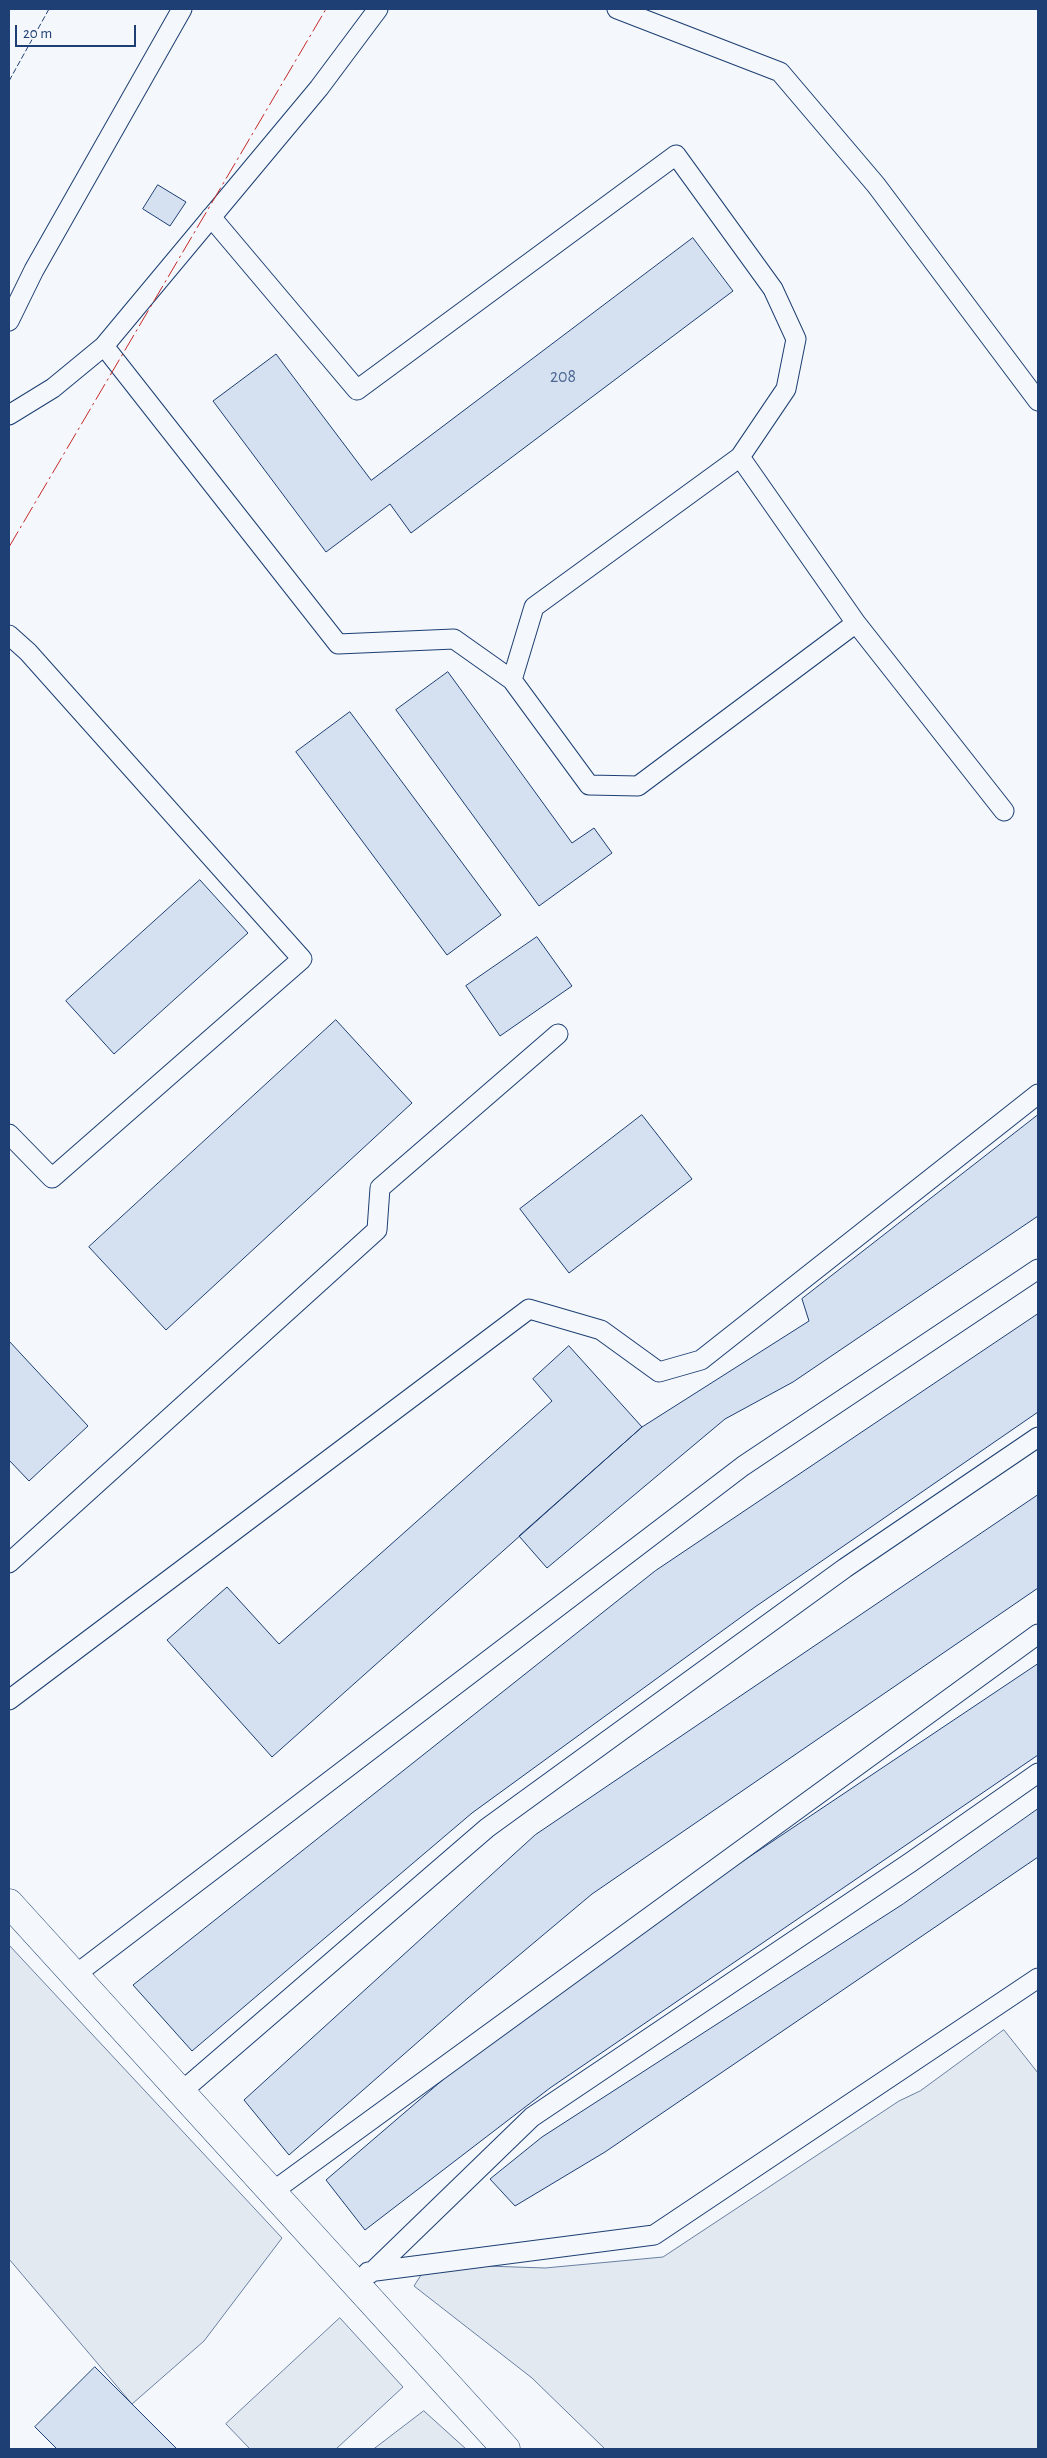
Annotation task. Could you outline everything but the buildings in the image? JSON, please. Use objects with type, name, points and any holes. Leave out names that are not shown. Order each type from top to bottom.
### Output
[{"type":"street","points":[[9,1903],[506,2449]]},
{"type":"lane","points":[[9,321],[34,270],[182,9]]},
{"type":"lane","points":[[9,415],[53,388],[104,346],[319,88],[378,9]]},
{"type":"lane","points":[[617,9],[780,72],[876,185],[1038,401]]},
{"type":"lane","points":[[211,217],[357,390],[676,155],[773,289],[796,339],[786,389],[740,457],[534,606],[512,680]]},
{"type":"lane","points":[[104,346],[338,644],[454,639],[512,680],[588,785],[638,786],[856,623]]},
{"type":"lane","points":[[740,457],[856,623],[1004,811]]},
{"type":"lane","points":[[9,635],[28,652],[302,959],[52,1178],[9,1134]]},
{"type":"lane","points":[[9,1562],[377,1230],[380,1188],[558,1034]]},
{"type":"lane","points":[[9,1700],[529,1308],[601,1330],[659,1372],[701,1360],[1038,1094]]},
{"type":"lane","points":[[74,1975],[743,1466],[1038,1269]]},
{"type":"lane","points":[[181,2092],[487,1828],[845,1568],[1038,1437]]},
{"type":"lane","points":[[272,2192],[1038,1634]]},
{"type":"lane","points":[[371,2273],[532,2117],[911,1862],[1038,1774]]},
{"type":"lane","points":[[336,2262],[371,2273],[654,2235],[1037,1982]]},
{"type":"shaded area","points":[[9,1945],[282,2238],[204,2341],[132,2404],[9,2259]]},
{"type":"shaded area","points":[[1004,2030],[1038,2073],[1038,2449],[605,2449],[532,2378],[414,2286],[428,2264],[545,2268],[663,2257],[899,2101],[920,2091]]},
{"type":"shaded area","points":[[340,2318],[403,2387],[336,2449],[250,2449],[226,2424]]},
{"type":"shaded area","points":[[424,2411],[466,2449],[374,2449]]},
{"type":"fence","points":[[9,81],[49,9]]},
{"type":"power","points":[[9,547],[326,9]]}]
